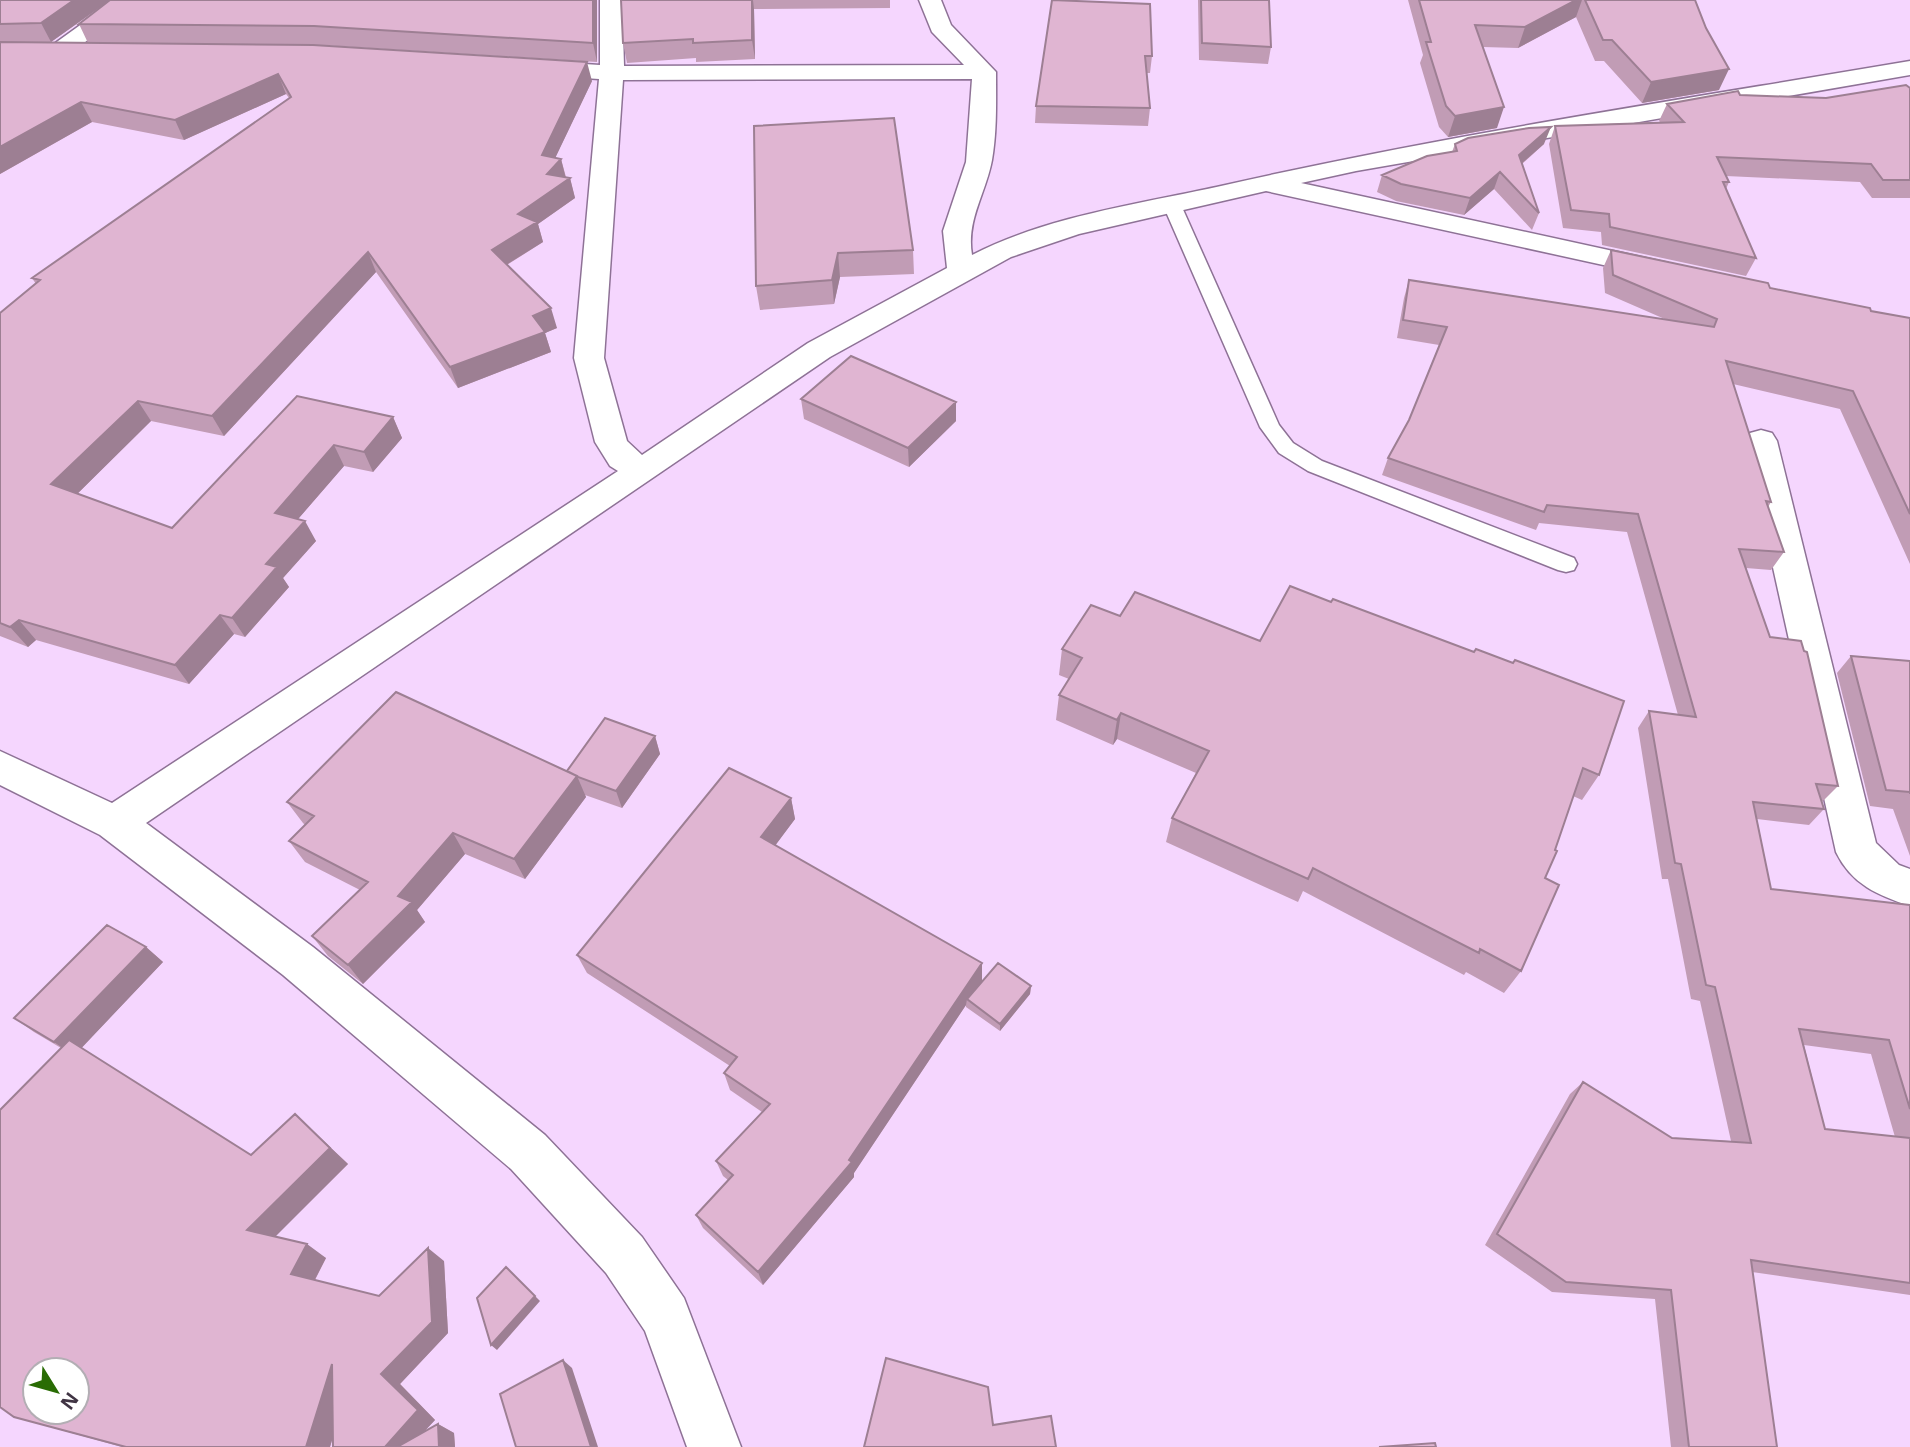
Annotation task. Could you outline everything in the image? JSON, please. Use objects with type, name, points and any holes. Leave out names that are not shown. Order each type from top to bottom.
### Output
[{"type":"street","points":[[55,54],[129,0]]},
{"type":"street","points":[[611,0],[612,73],[589,359],[611,442],[622,458],[642,471]]},
{"type":"street","points":[[930,0],[940,27],[984,72],[983,129],[976,173],[955,230],[954,247],[962,271]]},
{"type":"street","points":[[28,53],[95,54]]},
{"type":"street","points":[[515,67],[612,73],[984,72]]},
{"type":"street","points":[[114,823],[819,350],[1001,251],[1071,228],[1370,160],[1910,68]]},
{"type":"street","points":[[1265,184],[1680,274]]},
{"type":"street","points":[[1761,441],[1857,852],[1884,878],[1910,888]]},
{"type":"street","points":[[0,766],[114,823],[298,961],[528,1152],[624,1255],[666,1316],[714,1447]]},
{"type":"lane","points":[[1172,205],[1270,427],[1286,448],[1315,466],[1566,564]]},
{"type":"building","points":[[0,0],[74,0],[41,23],[0,24]]},
{"type":"building","points":[[110,0],[593,0],[593,43],[314,26],[79,24]]},
{"type":"building","points":[[621,0],[752,0],[752,40],[693,43],[693,39],[623,43]]},
{"type":"building","points":[[1052,0],[1150,4],[1152,56],[1145,56],[1150,108],[1036,106]]},
{"type":"building","points":[[1201,0],[1269,0],[1271,47],[1202,43]]},
{"type":"building","points":[[1419,0],[1576,0],[1525,27],[1475,25],[1504,107],[1455,116],[1446,106],[1426,42],[1431,42]]},
{"type":"building","points":[[1585,0],[1695,0],[1706,28],[1729,69],[1651,82],[1612,40],[1603,40]]},
{"type":"building","points":[[0,42],[313,45],[587,62],[542,155],[561,159],[547,174],[570,178],[518,214],[537,222],[492,250],[551,308],[533,316],[545,332],[450,367],[368,252],[212,416],[138,401],[51,484],[172,528],[297,396],[393,417],[364,452],[334,445],[275,513],[305,521],[266,564],[277,567],[232,618],[220,615],[175,665],[19,620],[10,627],[0,623],[0,313],[40,280],[32,278],[291,97],[278,74],[175,120],[81,102],[0,147]]},
{"type":"building","points":[[1906,85],[1910,88],[1910,180],[1883,180],[1871,164],[1717,157],[1729,182],[1723,182],[1756,258],[1610,227],[1609,214],[1571,210],[1555,126],[1684,122],[1667,104],[1738,91],[1740,95],[1826,98]]},
{"type":"building","points":[[894,118],[913,250],[838,253],[832,280],[756,286],[754,126]]},
{"type":"building","points":[[1551,127],[1519,155],[1539,213],[1500,172],[1470,198],[1401,184],[1382,175],[1427,156],[1457,151],[1455,144],[1468,138]]},
{"type":"building","points":[[1611,250],[1768,283],[1770,288],[1910,318],[1910,514],[1853,391],[1726,361],[1771,502],[1766,501],[1784,552],[1739,549],[1770,637],[1801,641],[1804,651],[1807,652],[1838,786],[1816,784],[1824,809],[1753,802],[1771,889],[1910,905],[1910,1109],[1889,1040],[1799,1029],[1825,1129],[1910,1138],[1910,1283],[1751,1260],[1777,1447],[1689,1447],[1671,1290],[1566,1282],[1497,1234],[1583,1082],[1672,1138],[1751,1143],[1715,987],[1706,985],[1681,864],[1675,863],[1649,711],[1696,717],[1638,514],[1547,505],[1544,512],[1388,458],[1409,420],[1447,327],[1403,320],[1409,280],[1714,327],[1717,319],[1613,275]]},
{"type":"building","points":[[851,356],[956,402],[908,448],[801,399]]},
{"type":"building","points":[[1290,586],[1331,602],[1333,599],[1474,652],[1476,649],[1513,663],[1515,660],[1624,701],[1599,775],[1583,768],[1555,850],[1557,851],[1545,878],[1559,885],[1521,971],[1480,949],[1479,953],[1313,868],[1308,879],[1172,818],[1209,751],[1121,713],[1117,720],[1059,695],[1082,658],[1062,649],[1091,605],[1120,616],[1135,592],[1260,641]]},
{"type":"building","points":[[1851,656],[1910,661],[1910,792],[1886,790]]},
{"type":"building","points":[[396,692],[577,776],[514,859],[453,833],[398,896],[412,902],[348,965],[312,936],[368,882],[289,841],[314,816],[287,802]]},
{"type":"building","points":[[605,718],[655,736],[616,791],[567,771]]},
{"type":"building","points":[[729,768],[791,798],[761,837],[982,963],[849,1160],[852,1162],[758,1272],[696,1215],[733,1175],[716,1161],[770,1104],[724,1073],[737,1057],[577,955]]},
{"type":"building","points":[[107,925],[146,947],[54,1042],[14,1018]]},
{"type":"building","points":[[998,963],[1031,986],[1000,1024],[967,999]]},
{"type":"building","points":[[69,1040],[251,1155],[295,1114],[330,1148],[247,1230],[307,1244],[291,1274],[379,1296],[428,1248],[432,1322],[381,1374],[418,1410],[385,1447],[333,1447],[332,1364],[306,1447],[126,1447],[48,1426],[91,1426],[91,1356],[21,1356],[21,1419],[0,1407],[0,1110]]},
{"type":"building","points":[[506,1267],[535,1296],[491,1345],[477,1298]]},
{"type":"building","points":[[886,1358],[988,1387],[993,1425],[1051,1416],[1056,1447],[864,1447]]},
{"type":"building","points":[[563,1360],[591,1447],[516,1447],[500,1394]]},
{"type":"building","points":[[438,1424],[439,1447],[397,1447]]},
{"type":"building","points":[[1435,1443],[1436,1447],[1379,1447]]}]
